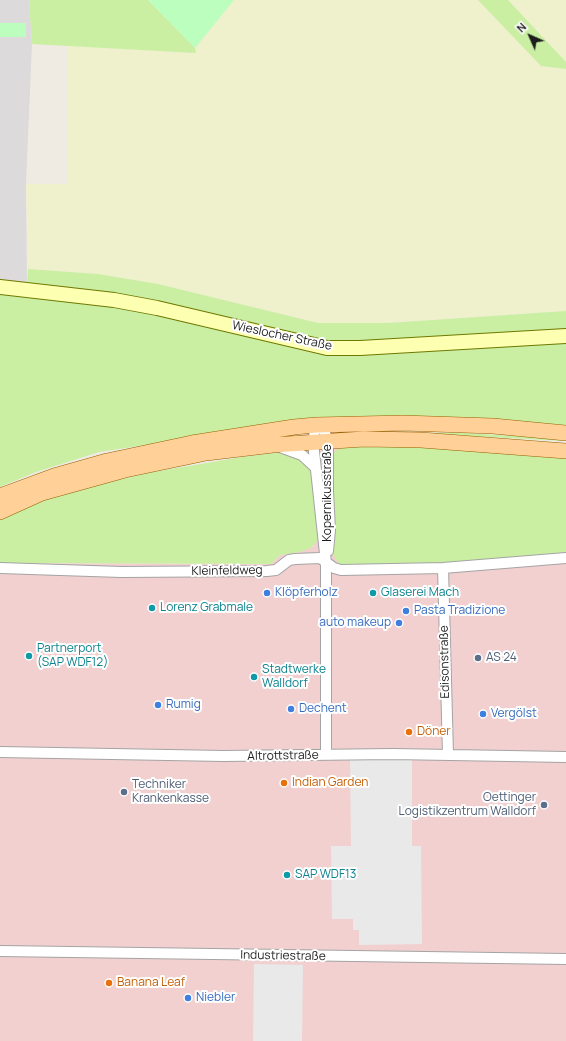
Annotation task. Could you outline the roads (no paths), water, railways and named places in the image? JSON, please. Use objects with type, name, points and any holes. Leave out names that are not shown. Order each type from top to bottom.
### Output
[{"type":"main road","points":[[0,496],[54,476],[159,449],[319,425],[403,423],[493,426],[566,433]]},
{"type":"main road","points":[[0,512],[42,493],[125,470],[206,453],[273,445],[328,440],[421,440],[566,451]]},
{"type":"street","name":"Wieslocher Straße","points":[[0,287],[114,300],[157,308],[327,348],[360,348],[566,336]]},
{"type":"street","name":"Kopernikusstraße","points":[[319,425],[328,440],[330,530],[326,563]]},
{"type":"street","name":"Kopernikusstraße","points":[[319,425],[313,442],[326,563],[326,755]]},
{"type":"street","name":"Kopernikusstraße","points":[[273,445],[302,455],[315,467]]},
{"type":"street","name":"Kleinfeldweg","points":[[0,568],[121,572],[267,571],[276,570],[289,560],[320,558],[334,568],[341,570],[443,568],[566,558]]},
{"type":"street","name":"Edisonstraße","points":[[443,568],[448,755]]},
{"type":"street","name":"Altrottstraße","points":[[0,752],[224,756],[448,755],[566,757]]},
{"type":"street","name":"Industriestraße","points":[[0,951],[566,959]]},
{"type":"place","name":"Klöpferholz","points":[[267,593]]},
{"type":"place","name":"Glaserei Mach","points":[[373,593]]},
{"type":"place","name":"Lorenz Grabmale","points":[[152,608]]},
{"type":"place","name":"Pasta Tradizione","points":[[406,611]]},
{"type":"place","name":"auto makeup","points":[[399,623]]},
{"type":"place","name":"Partnerport (SAP WDF12)","points":[[29,656]]},
{"type":"place","name":"AS 24","points":[[478,658]]},
{"type":"place","name":"Stadtwerke Walldorf","points":[[254,677]]},
{"type":"place","name":"Rumig","points":[[158,705]]},
{"type":"place","name":"Dechent","points":[[291,709]]},
{"type":"place","name":"Vergölst","points":[[483,714]]},
{"type":"place","name":"Döner","points":[[409,732]]},
{"type":"place","name":"Indian Garden","points":[[284,783]]},
{"type":"place","name":"Techniker Krankenkasse","points":[[124,792]]},
{"type":"place","name":"Oettinger Logistikzentrum Walldorf","points":[[544,805]]},
{"type":"place","name":"SAP WDF13","points":[[287,875]]},
{"type":"place","name":"Banana Leaf","points":[[109,983]]},
{"type":"place","name":"Niebler","points":[[188,998]]}]
